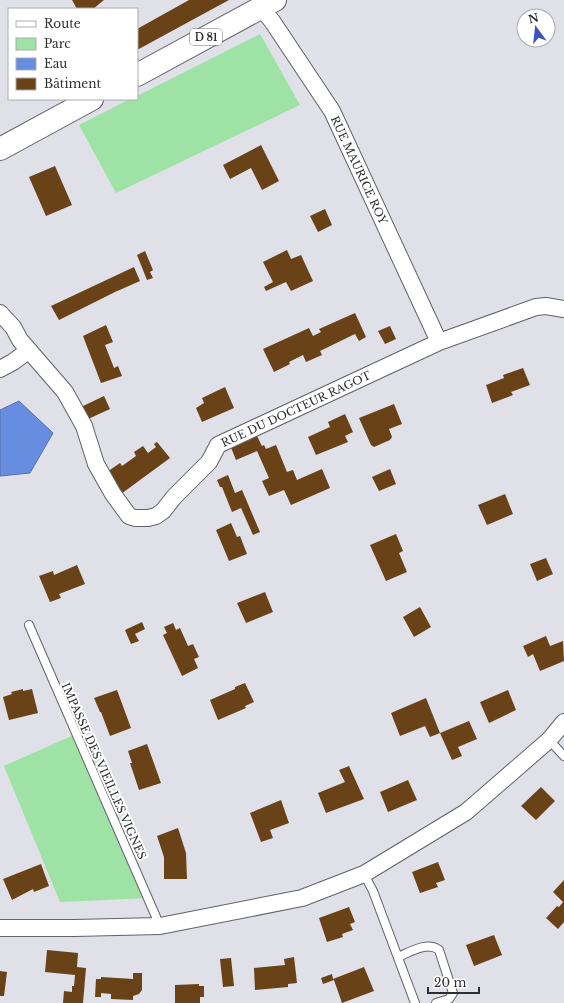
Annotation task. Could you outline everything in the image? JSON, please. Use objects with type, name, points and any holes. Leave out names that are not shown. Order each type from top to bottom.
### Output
[{"type":"main road","name":"D 81","points":[[138,74],[268,4]]},
{"type":"main road","points":[[0,149],[90,100]]},
{"type":"street","name":"RUE MAURICE ROY","points":[[268,4],[272,21],[332,111],[439,342]]},
{"type":"street","name":"RUE DU DOCTEUR RAGOT","points":[[0,313],[13,327],[20,340],[65,392],[84,426],[96,464],[113,494],[130,516],[135,518],[148,518],[156,516],[163,511],[174,497],[209,462],[218,445],[439,342],[536,307],[546,306],[561,308]]},
{"type":"street","points":[[0,369],[13,362],[29,350]]},
{"type":"street","points":[[0,928],[160,926],[302,898],[364,874],[466,812],[549,740],[564,722]]},
{"type":"lane","name":"IMPASSE DES VIEILLES VIGNES","points":[[29,625],[160,926]]},
{"type":"lane","points":[[549,740],[564,756]]},
{"type":"lane","points":[[364,874],[373,891],[414,1003]]},
{"type":"lane","points":[[398,957],[427,946],[434,946],[439,950],[453,993],[449,999],[436,1003]]},
{"type":"green space","points":[[260,34],[300,105],[116,193],[79,125],[128,100],[138,100],[138,95]]},
{"type":"green space","points":[[76,734],[148,898],[60,902],[4,766]]},
{"type":"water","points":[[19,401],[53,433],[30,473],[0,476],[0,410]]},
{"type":"building","points":[[72,0],[104,0],[94,8],[76,8]]},
{"type":"building","points":[[189,0],[229,0],[138,49],[138,28]]},
{"type":"building","points":[[261,145],[279,181],[262,190],[251,168],[230,179],[223,165]]},
{"type":"building","points":[[55,166],[72,205],[46,216],[29,177]]},
{"type":"building","points":[[325,209],[332,225],[318,232],[310,216]]},
{"type":"building","points":[[287,250],[291,259],[301,255],[313,281],[291,291],[286,282],[266,291],[264,287],[273,282],[263,262]]},
{"type":"building","points":[[145,251],[153,270],[150,272],[153,278],[147,280],[137,255]]},
{"type":"building","points":[[134,267],[140,281],[59,320],[51,306]]},
{"type":"building","points":[[355,313],[366,337],[359,341],[355,334],[320,351],[322,355],[306,362],[303,355],[274,372],[263,349],[309,328],[313,336],[321,332],[319,329]]},
{"type":"building","points":[[106,325],[113,342],[105,345],[114,368],[118,366],[122,376],[101,383],[83,336]]},
{"type":"building","points":[[390,326],[396,339],[385,344],[378,331]]},
{"type":"building","points":[[523,368],[530,385],[511,392],[513,395],[492,403],[486,385],[504,378],[503,375]]},
{"type":"building","points":[[225,387],[234,408],[202,422],[196,408],[204,403],[202,398]]},
{"type":"building","points":[[104,396],[110,409],[88,419],[81,407]]},
{"type":"building","points":[[394,404],[402,424],[389,429],[392,437],[390,440],[374,447],[371,445],[359,418]]},
{"type":"building","points":[[345,414],[353,432],[345,436],[348,442],[316,455],[308,437],[330,427],[328,422]]},
{"type":"building","points":[[256,434],[262,446],[264,445],[266,449],[276,445],[287,472],[293,470],[297,480],[322,469],[330,488],[291,505],[284,490],[269,496],[262,481],[269,478],[257,451],[236,460],[230,445]]},
{"type":"building","points":[[157,442],[170,458],[121,494],[107,472],[120,463],[122,466],[136,456],[134,452],[143,446],[148,453],[156,447],[154,444]]},
{"type":"building","points":[[390,469],[396,484],[379,491],[372,477]]},
{"type":"building","points":[[228,475],[235,493],[242,490],[260,532],[253,535],[241,508],[232,512],[222,487],[220,487],[217,480]]},
{"type":"building","points":[[505,494],[513,514],[487,525],[478,505]]},
{"type":"building","points":[[231,523],[237,537],[240,536],[247,554],[229,561],[216,530]]},
{"type":"building","points":[[396,534],[403,551],[399,553],[407,572],[386,581],[370,545]]},
{"type":"building","points":[[546,558],[553,574],[537,581],[530,564]]},
{"type":"building","points":[[77,565],[85,584],[59,594],[61,598],[50,602],[39,576],[53,571],[54,575]]},
{"type":"building","points":[[265,592],[273,612],[246,623],[237,603]]},
{"type":"building","points":[[420,607],[431,627],[414,637],[403,617]]},
{"type":"building","points":[[142,622],[145,629],[135,634],[139,641],[131,644],[125,630]]},
{"type":"building","points":[[173,623],[176,630],[180,628],[188,646],[193,644],[199,657],[194,659],[198,668],[182,676],[163,635],[167,633],[164,627]]},
{"type":"building","points":[[546,636],[550,646],[563,641],[564,661],[540,671],[533,654],[528,657],[523,646]]},
{"type":"building","points":[[245,683],[254,702],[245,706],[246,708],[218,720],[210,700]]},
{"type":"building","points":[[23,689],[23,691],[32,689],[38,713],[9,720],[3,697],[12,694],[11,692]]},
{"type":"building","points":[[117,690],[131,728],[110,736],[94,698]]},
{"type":"building","points":[[508,690],[516,710],[489,723],[480,702]]},
{"type":"building","points":[[426,698],[440,733],[430,737],[425,726],[400,736],[391,713]]},
{"type":"building","points":[[469,721],[477,739],[458,747],[462,756],[452,760],[440,733]]},
{"type":"building","points":[[147,744],[161,783],[139,790],[130,763],[132,763],[128,751]]},
{"type":"building","points":[[349,766],[364,799],[326,813],[318,793],[345,782],[339,770]]},
{"type":"building","points":[[408,780],[417,800],[388,812],[380,792]]},
{"type":"building","points":[[541,787],[555,801],[536,820],[521,806]]},
{"type":"building","points":[[281,800],[289,823],[270,830],[273,838],[261,842],[250,813]]},
{"type":"building","points":[[178,828],[186,853],[187,879],[164,879],[164,857],[157,836]]},
{"type":"building","points":[[438,862],[445,880],[436,883],[438,887],[420,893],[412,872]]},
{"type":"building","points":[[41,864],[49,886],[34,892],[33,889],[12,900],[3,879]]},
{"type":"building","points":[[564,880],[564,922],[558,929],[546,918],[563,902],[553,892]]},
{"type":"building","points":[[349,907],[355,922],[350,924],[353,930],[342,934],[343,937],[327,942],[319,918]]},
{"type":"building","points":[[494,935],[502,955],[474,966],[466,945]]},
{"type":"building","points":[[47,950],[78,953],[77,967],[86,968],[83,1003],[63,1003],[64,991],[72,992],[75,975],[45,972]]},
{"type":"building","points":[[294,957],[297,983],[288,984],[288,987],[255,990],[254,968],[285,965],[284,959]]},
{"type":"building","points":[[231,958],[234,986],[223,987],[220,959]]},
{"type":"building","points":[[364,967],[374,991],[342,1003],[334,980],[323,984],[321,978],[332,974],[333,979]]},
{"type":"building","points":[[0,971],[7,972],[4,996],[0,996]]},
{"type":"building","points":[[133,973],[142,973],[142,990],[139,994],[133,996],[133,1000],[111,999],[111,994],[101,993],[101,997],[95,997],[96,979],[101,979],[101,977],[133,979]]},
{"type":"building","points":[[199,984],[199,986],[204,986],[204,997],[200,997],[200,1003],[175,1003],[175,985]]}]
